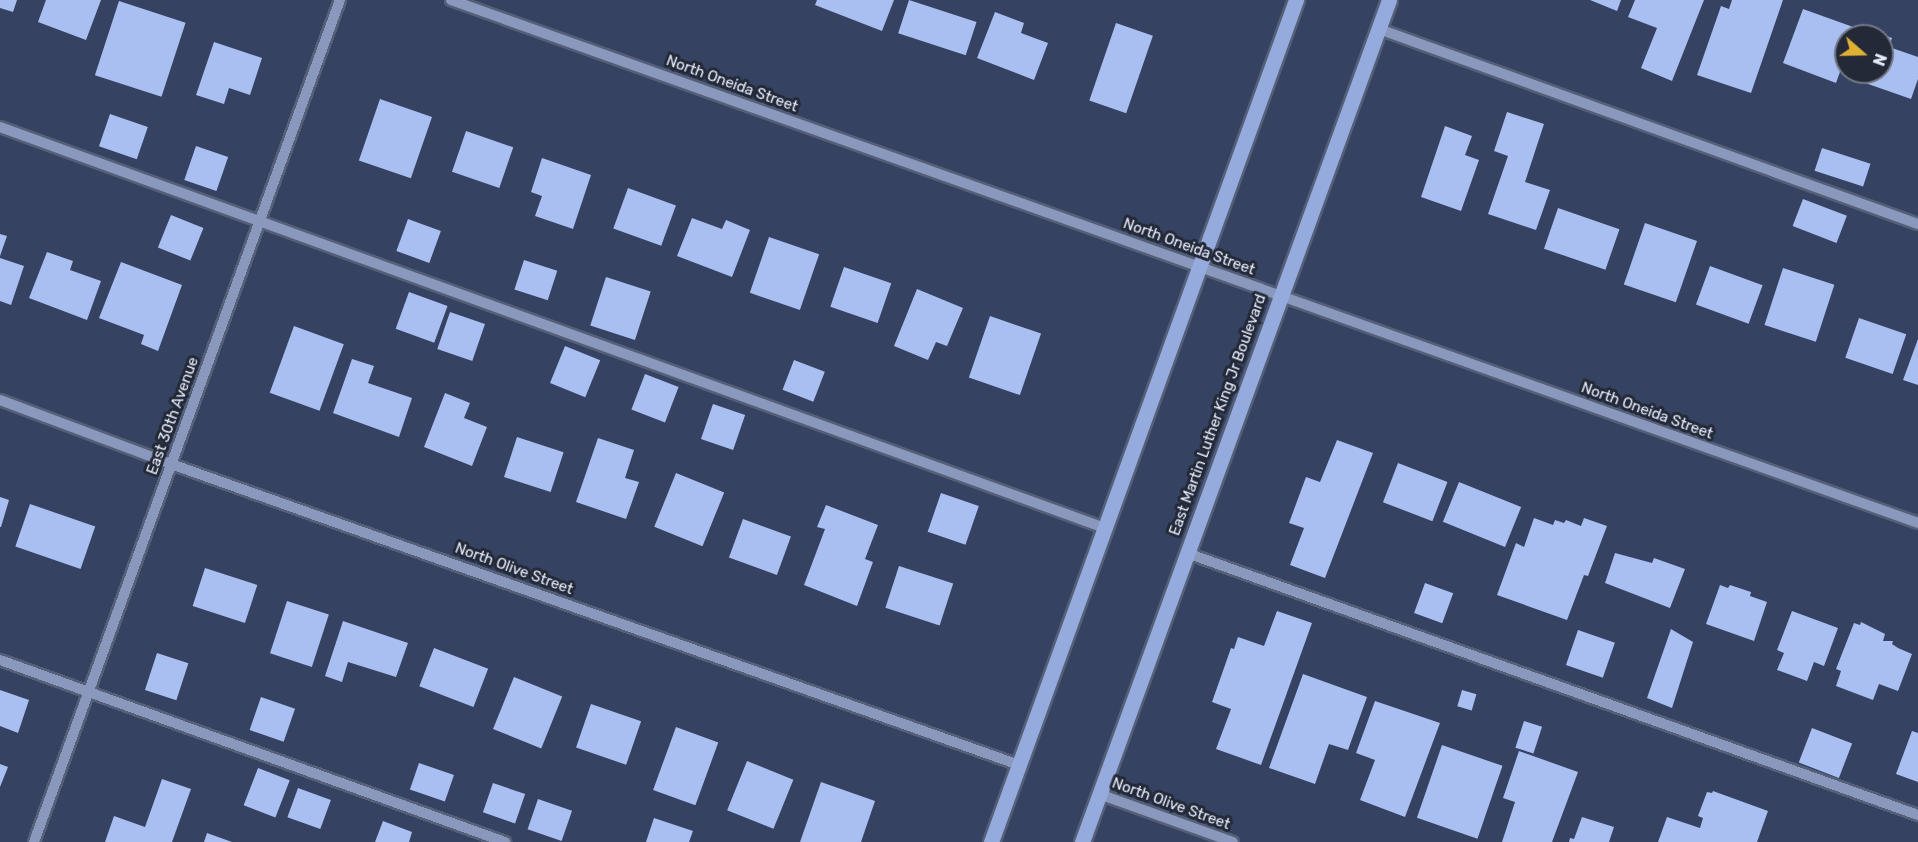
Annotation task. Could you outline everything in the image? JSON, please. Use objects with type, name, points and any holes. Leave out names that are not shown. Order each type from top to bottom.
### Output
[{"type":"main road","points":[[991,842],[1296,0]]},
{"type":"main road","name":"East Martin Luther King Jr Boulevard","points":[[1082,842],[1389,0]]},
{"type":"street","name":"East 30th Avenue","points":[[34,842],[340,0]]},
{"type":"street","name":"North Oneida Street","points":[[451,0],[1918,524]]},
{"type":"street","points":[[1379,29],[1918,224]]},
{"type":"street","points":[[0,127],[1105,528]]},
{"type":"street","name":"North Olive Street","points":[[0,400],[171,464],[1019,765]]},
{"type":"street","points":[[1187,553],[1918,814]]},
{"type":"street","points":[[0,660],[505,842]]},
{"type":"street","name":"North Olive Street","points":[[1100,794],[1233,842]]},
{"type":"building","points":[[0,0],[17,0],[13,12],[0,8]]},
{"type":"building","points":[[46,0],[101,0],[86,40],[38,22]]},
{"type":"building","points":[[817,0],[894,0],[882,31],[815,5]]},
{"type":"building","points":[[909,0],[977,22],[966,55],[898,33]]},
{"type":"building","points":[[1590,0],[1621,0],[1617,11]]},
{"type":"building","points":[[1635,0],[1704,0],[1672,81],[1641,68],[1657,28],[1628,17]]},
{"type":"building","points":[[1732,0],[1783,0],[1751,93],[1697,75],[1721,6],[1729,9]]},
{"type":"building","points":[[119,1],[186,23],[161,97],[95,75]]},
{"type":"building","points":[[1803,9],[1845,24],[1834,24],[1834,82],[1783,63]]},
{"type":"building","points":[[995,12],[1024,23],[1021,33],[1048,43],[1034,80],[977,58]]},
{"type":"building","points":[[1116,23],[1153,36],[1126,113],[1089,101]]},
{"type":"building","points":[[214,42],[262,58],[250,95],[229,88],[224,104],[196,95]]},
{"type":"building","points":[[1894,49],[1918,57],[1918,79],[1911,99],[1868,84],[1894,84]]},
{"type":"building","points":[[380,99],[432,117],[411,178],[359,160]]},
{"type":"building","points":[[1507,112],[1544,124],[1525,182],[1550,190],[1536,230],[1488,214],[1508,156],[1494,151]]},
{"type":"building","points":[[110,114],[148,127],[137,159],[99,146]]},
{"type":"building","points":[[1445,126],[1472,136],[1465,155],[1479,160],[1461,211],[1421,197]]},
{"type":"building","points":[[466,131],[513,147],[499,188],[452,172]]},
{"type":"building","points":[[196,146],[228,157],[216,191],[184,180]]},
{"type":"building","points":[[1822,148],[1871,164],[1863,187],[1815,171]]},
{"type":"building","points":[[542,158],[591,175],[573,229],[535,216],[542,196],[531,192]]},
{"type":"building","points":[[628,188],[676,205],[661,246],[613,228]]},
{"type":"building","points":[[1803,199],[1847,216],[1836,243],[1793,226]]},
{"type":"building","points":[[1558,208],[1619,229],[1605,270],[1544,249]]},
{"type":"building","points":[[171,215],[203,228],[190,261],[158,247]]},
{"type":"building","points":[[692,218],[722,229],[726,220],[750,230],[732,277],[677,256]]},
{"type":"building","points":[[408,219],[441,231],[429,263],[396,251]]},
{"type":"building","points":[[1645,223],[1697,241],[1676,302],[1624,284]]},
{"type":"building","points":[[0,234],[7,236],[0,256]]},
{"type":"building","points":[[769,237],[819,254],[800,310],[750,293]]},
{"type":"building","points":[[47,252],[73,261],[70,270],[101,281],[87,320],[29,298]]},
{"type":"building","points":[[0,258],[24,266],[11,305],[0,301]]},
{"type":"building","points":[[524,260],[557,271],[548,300],[514,289]]},
{"type":"building","points":[[121,262],[182,285],[158,351],[141,344],[144,335],[99,318]]},
{"type":"building","points":[[1710,266],[1763,285],[1749,324],[1696,305]]},
{"type":"building","points":[[844,267],[891,283],[878,323],[830,307]]},
{"type":"building","points":[[1783,268],[1834,285],[1816,342],[1764,325]]},
{"type":"building","points":[[606,277],[651,292],[635,340],[590,326]]},
{"type":"building","points":[[917,289],[963,308],[947,346],[936,342],[928,360],[894,346]]},
{"type":"building","points":[[409,292],[448,306],[434,343],[396,329]]},
{"type":"building","points":[[450,312],[485,324],[472,361],[437,349]]},
{"type":"building","points":[[990,316],[1041,334],[1020,395],[969,377]]},
{"type":"building","points":[[1859,318],[1906,334],[1893,374],[1845,358]]},
{"type":"building","points":[[294,326],[344,344],[320,411],[270,393]]},
{"type":"building","points":[[1918,339],[1918,385],[1903,380]]},
{"type":"building","points":[[565,346],[600,360],[585,397],[550,383]]},
{"type":"building","points":[[352,359],[374,366],[368,383],[412,398],[399,437],[333,413]]},
{"type":"building","points":[[794,360],[825,372],[813,402],[783,390]]},
{"type":"building","points":[[645,374],[679,387],[665,422],[631,409]]},
{"type":"building","points":[[445,393],[470,403],[464,418],[487,427],[472,466],[424,447]]},
{"type":"building","points":[[713,404],[745,415],[733,450],[701,439]]},
{"type":"building","points":[[517,437],[564,452],[551,492],[504,477]]},
{"type":"building","points":[[598,438],[634,450],[625,478],[639,482],[626,519],[576,502]]},
{"type":"building","points":[[1337,440],[1373,453],[1325,578],[1290,565],[1304,528],[1289,523],[1306,477],[1320,482]]},
{"type":"building","points":[[1398,463],[1447,482],[1432,521],[1383,502]]},
{"type":"building","points":[[676,473],[724,492],[702,546],[654,527]]},
{"type":"building","points":[[1459,482],[1521,507],[1505,547],[1443,522]]},
{"type":"building","points":[[941,493],[979,506],[965,545],[928,532]]},
{"type":"building","points":[[0,497],[9,500],[1,527],[0,527]]},
{"type":"building","points":[[30,504],[95,526],[81,569],[15,547]]},
{"type":"building","points":[[826,505],[878,525],[865,559],[873,562],[857,606],[804,585],[825,529],[817,527]]},
{"type":"building","points":[[1534,518],[1553,525],[1555,520],[1564,523],[1566,520],[1581,526],[1584,518],[1607,526],[1588,576],[1584,575],[1567,620],[1497,595],[1516,543],[1524,547]]},
{"type":"building","points":[[743,519],[791,536],[777,575],[729,558]]},
{"type":"building","points":[[1615,553],[1652,563],[1654,558],[1685,569],[1670,608],[1605,583]]},
{"type":"building","points":[[899,566],[953,584],[940,625],[885,608]]},
{"type":"building","points":[[205,568],[257,585],[245,623],[193,606]]},
{"type":"building","points":[[1425,583],[1453,593],[1442,623],[1414,613]]},
{"type":"building","points":[[1720,585],[1728,588],[1730,585],[1751,592],[1750,596],[1767,602],[1754,641],[1706,624]]},
{"type":"building","points":[[287,601],[329,615],[312,667],[270,653]]},
{"type":"building","points":[[1277,611],[1312,623],[1261,765],[1216,749],[1231,709],[1212,702],[1231,648],[1234,649],[1238,637],[1264,646]]},
{"type":"building","points":[[1792,611],[1838,628],[1824,666],[1814,662],[1807,681],[1777,670],[1784,653],[1777,650]]},
{"type":"building","points":[[343,621],[408,643],[396,677],[348,662],[342,682],[325,676]]},
{"type":"building","points":[[1861,622],[1885,634],[1883,641],[1893,641],[1892,644],[1912,654],[1898,691],[1879,684],[1873,700],[1836,686],[1841,671],[1836,669],[1854,623],[1860,625]]},
{"type":"building","points":[[1671,629],[1693,642],[1672,708],[1647,698]]},
{"type":"building","points":[[1578,630],[1615,643],[1603,678],[1566,665]]},
{"type":"building","points":[[434,648],[488,669],[473,707],[419,686]]},
{"type":"building","points":[[157,653],[188,663],[176,700],[145,690]]},
{"type":"building","points":[[1303,674],[1367,697],[1348,750],[1329,744],[1315,784],[1269,768]]},
{"type":"building","points":[[514,677],[562,696],[541,748],[493,729]]},
{"type":"building","points":[[0,690],[29,700],[18,733],[0,726]]},
{"type":"building","points":[[1462,690],[1476,694],[1472,710],[1457,706]]},
{"type":"building","points":[[261,697],[295,709],[284,742],[250,730]]},
{"type":"building","points":[[1375,701],[1440,723],[1405,817],[1360,800],[1375,760],[1356,753]]},
{"type":"building","points":[[591,704],[641,721],[626,765],[576,747]]},
{"type":"building","points":[[1524,721],[1542,727],[1533,754],[1515,748]]},
{"type":"building","points":[[676,727],[718,742],[695,805],[653,790]]},
{"type":"building","points":[[1812,728],[1852,743],[1839,778],[1799,763]]},
{"type":"building","points":[[1912,731],[1918,733],[1918,782],[1896,774]]},
{"type":"building","points":[[1442,745],[1503,766],[1477,839],[1417,818]]},
{"type":"building","points":[[1519,751],[1578,772],[1552,842],[1502,842],[1515,802],[1503,798]]},
{"type":"building","points":[[747,761],[793,780],[774,829],[727,810]]},
{"type":"building","points":[[419,763],[454,775],[445,802],[410,789]]},
{"type":"building","points":[[0,764],[8,767],[0,787]]},
{"type":"building","points":[[258,768],[290,780],[275,818],[244,805]]},
{"type":"building","points":[[162,779],[191,789],[172,842],[105,842],[114,816],[145,827]]},
{"type":"building","points":[[821,782],[875,801],[861,842],[800,842]]},
{"type":"building","points":[[493,783],[525,794],[515,823],[483,812]]},
{"type":"building","points":[[298,788],[331,800],[320,829],[287,817]]},
{"type":"building","points":[[1713,791],[1768,811],[1757,842],[1658,842],[1667,817],[1700,828],[1703,818],[1698,816],[1707,792],[1712,793]]},
{"type":"building","points":[[538,799],[572,811],[562,841],[528,829]]},
{"type":"building","points":[[1582,817],[1614,827],[1609,842],[1569,842],[1570,838],[1574,839]]},
{"type":"building","points":[[654,818],[693,831],[689,842],[646,842]]},
{"type":"building","points":[[383,821],[412,832],[409,842],[375,842]]},
{"type":"building","points":[[207,833],[232,842],[204,842]]}]
